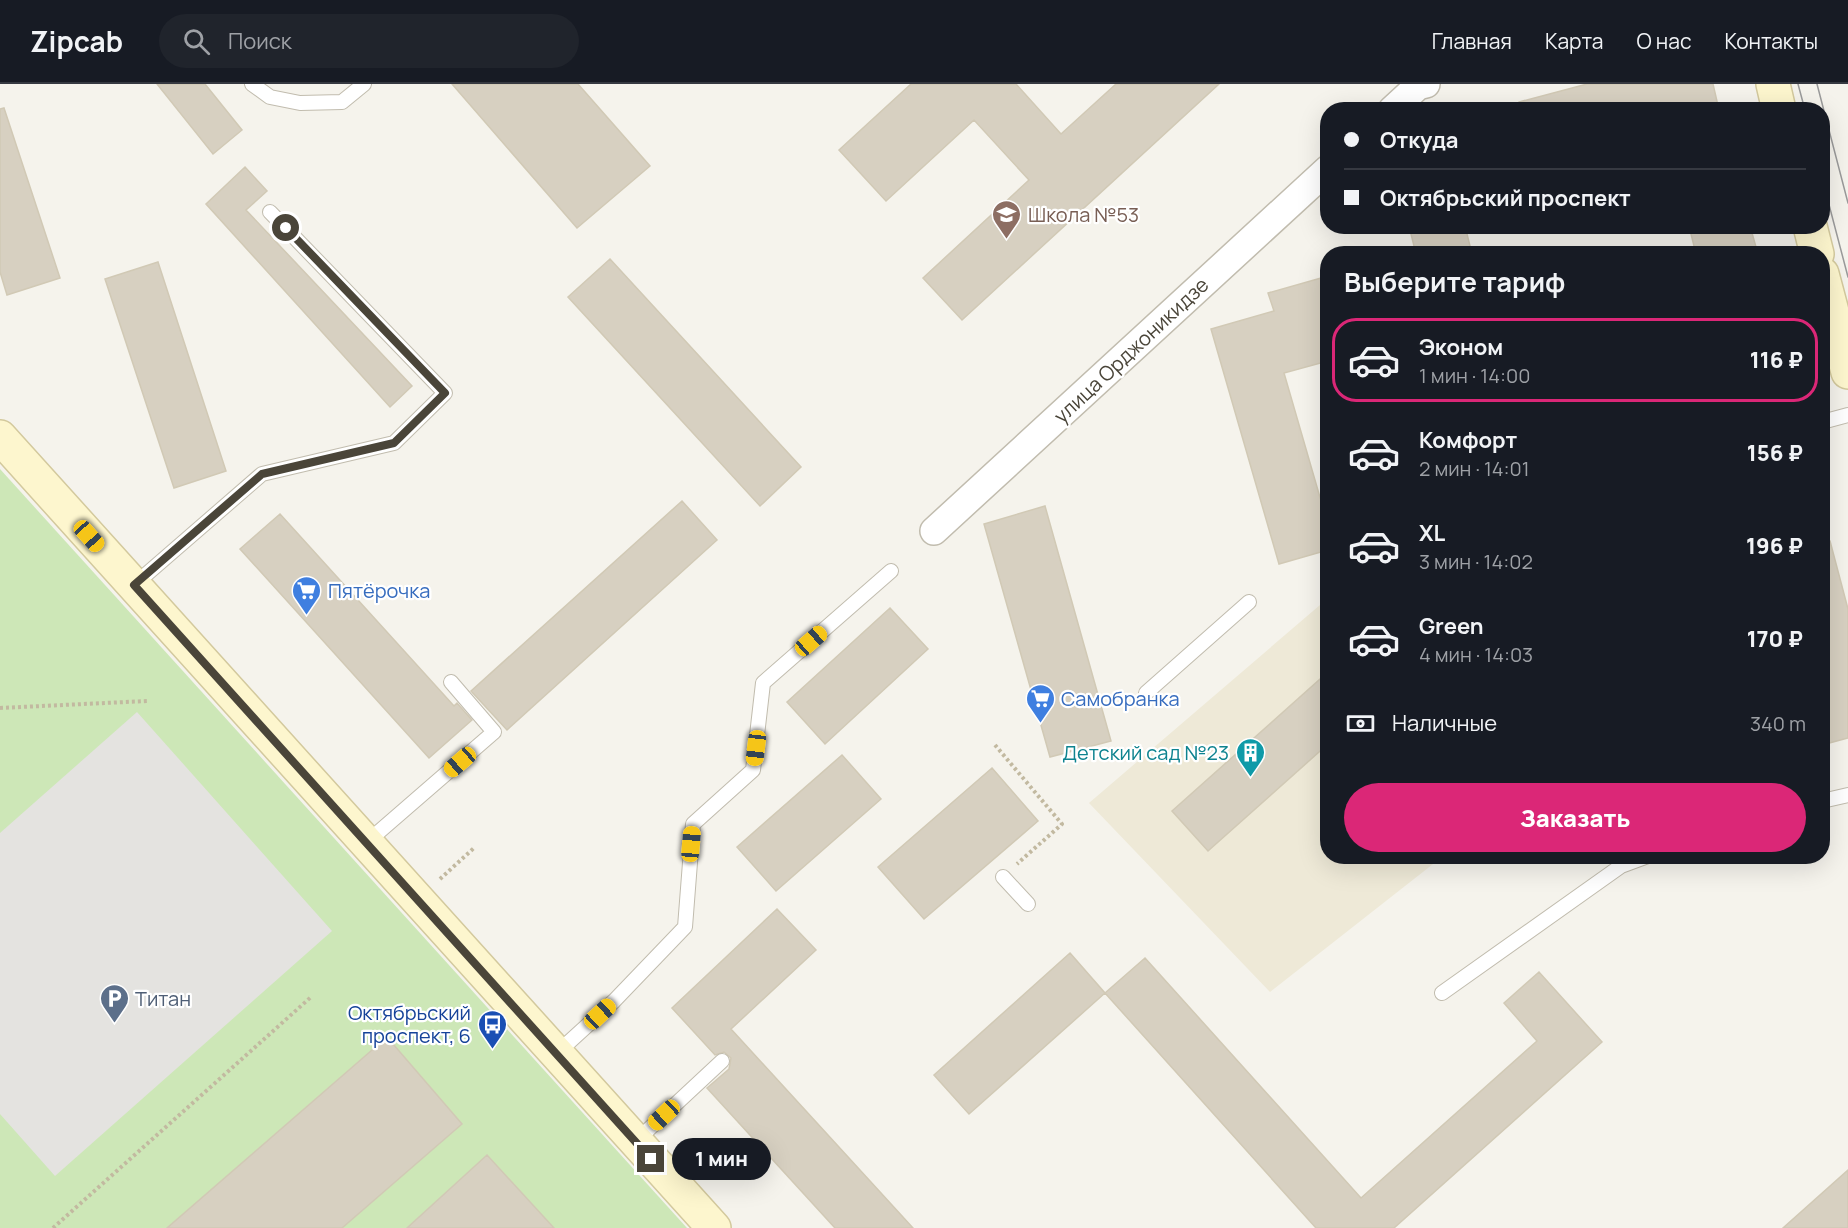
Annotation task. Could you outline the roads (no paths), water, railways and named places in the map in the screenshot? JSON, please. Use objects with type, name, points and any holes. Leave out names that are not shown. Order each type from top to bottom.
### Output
[{"type":"street","points":[[1401,102],[1418,86],[1426,84]]},
{"type":"street","points":[[1773,84],[1777,102]]},
{"type":"street","name":"улица Орджоникидзе","points":[[934,531],[1320,176]]},
{"type":"street","points":[[1830,304],[1848,372]]},
{"type":"street","points":[[0,436],[714,1228]]},
{"type":"lane","points":[[252,84],[270,97],[300,103],[342,102],[364,84]]},
{"type":"lane","points":[[134,585],[262,474],[394,443],[445,393],[270,212]]},
{"type":"lane","points":[[1830,420],[1848,415]]},
{"type":"lane","points":[[556,1054],[614,1001],[685,927],[693,824],[753,770],[763,683],[891,571]]},
{"type":"lane","points":[[1146,693],[1249,602]]},
{"type":"lane","points":[[366,843],[494,732],[451,682]]},
{"type":"lane","points":[[1830,799],[1848,795]]},
{"type":"lane","points":[[1442,993],[1626,864]]},
{"type":"lane","points":[[1003,877],[1028,904]]},
{"type":"lane","points":[[635,1142],[722,1061]]},
{"type":"tram line","points":[[1798,84],[1803,102]]},
{"type":"tram line","points":[[1817,84],[1822,102]]},
{"type":"tram line","points":[[1830,134],[1848,203]]},
{"type":"tram line","points":[[1830,208],[1848,277]]},
{"type":"place","name":"Школа №53","points":[[1007,240]]},
{"type":"place","name":"Пятёрочка","points":[[307,616]]},
{"type":"place","name":"Самобранка","points":[[1040,724]]},
{"type":"place","name":"Детский сад №23","points":[[1250,778]]},
{"type":"place","name":"Титан","points":[[114,1024]]},
{"type":"place","name":"Октябрьский проспект, 6","points":[[492,1050]]}]
